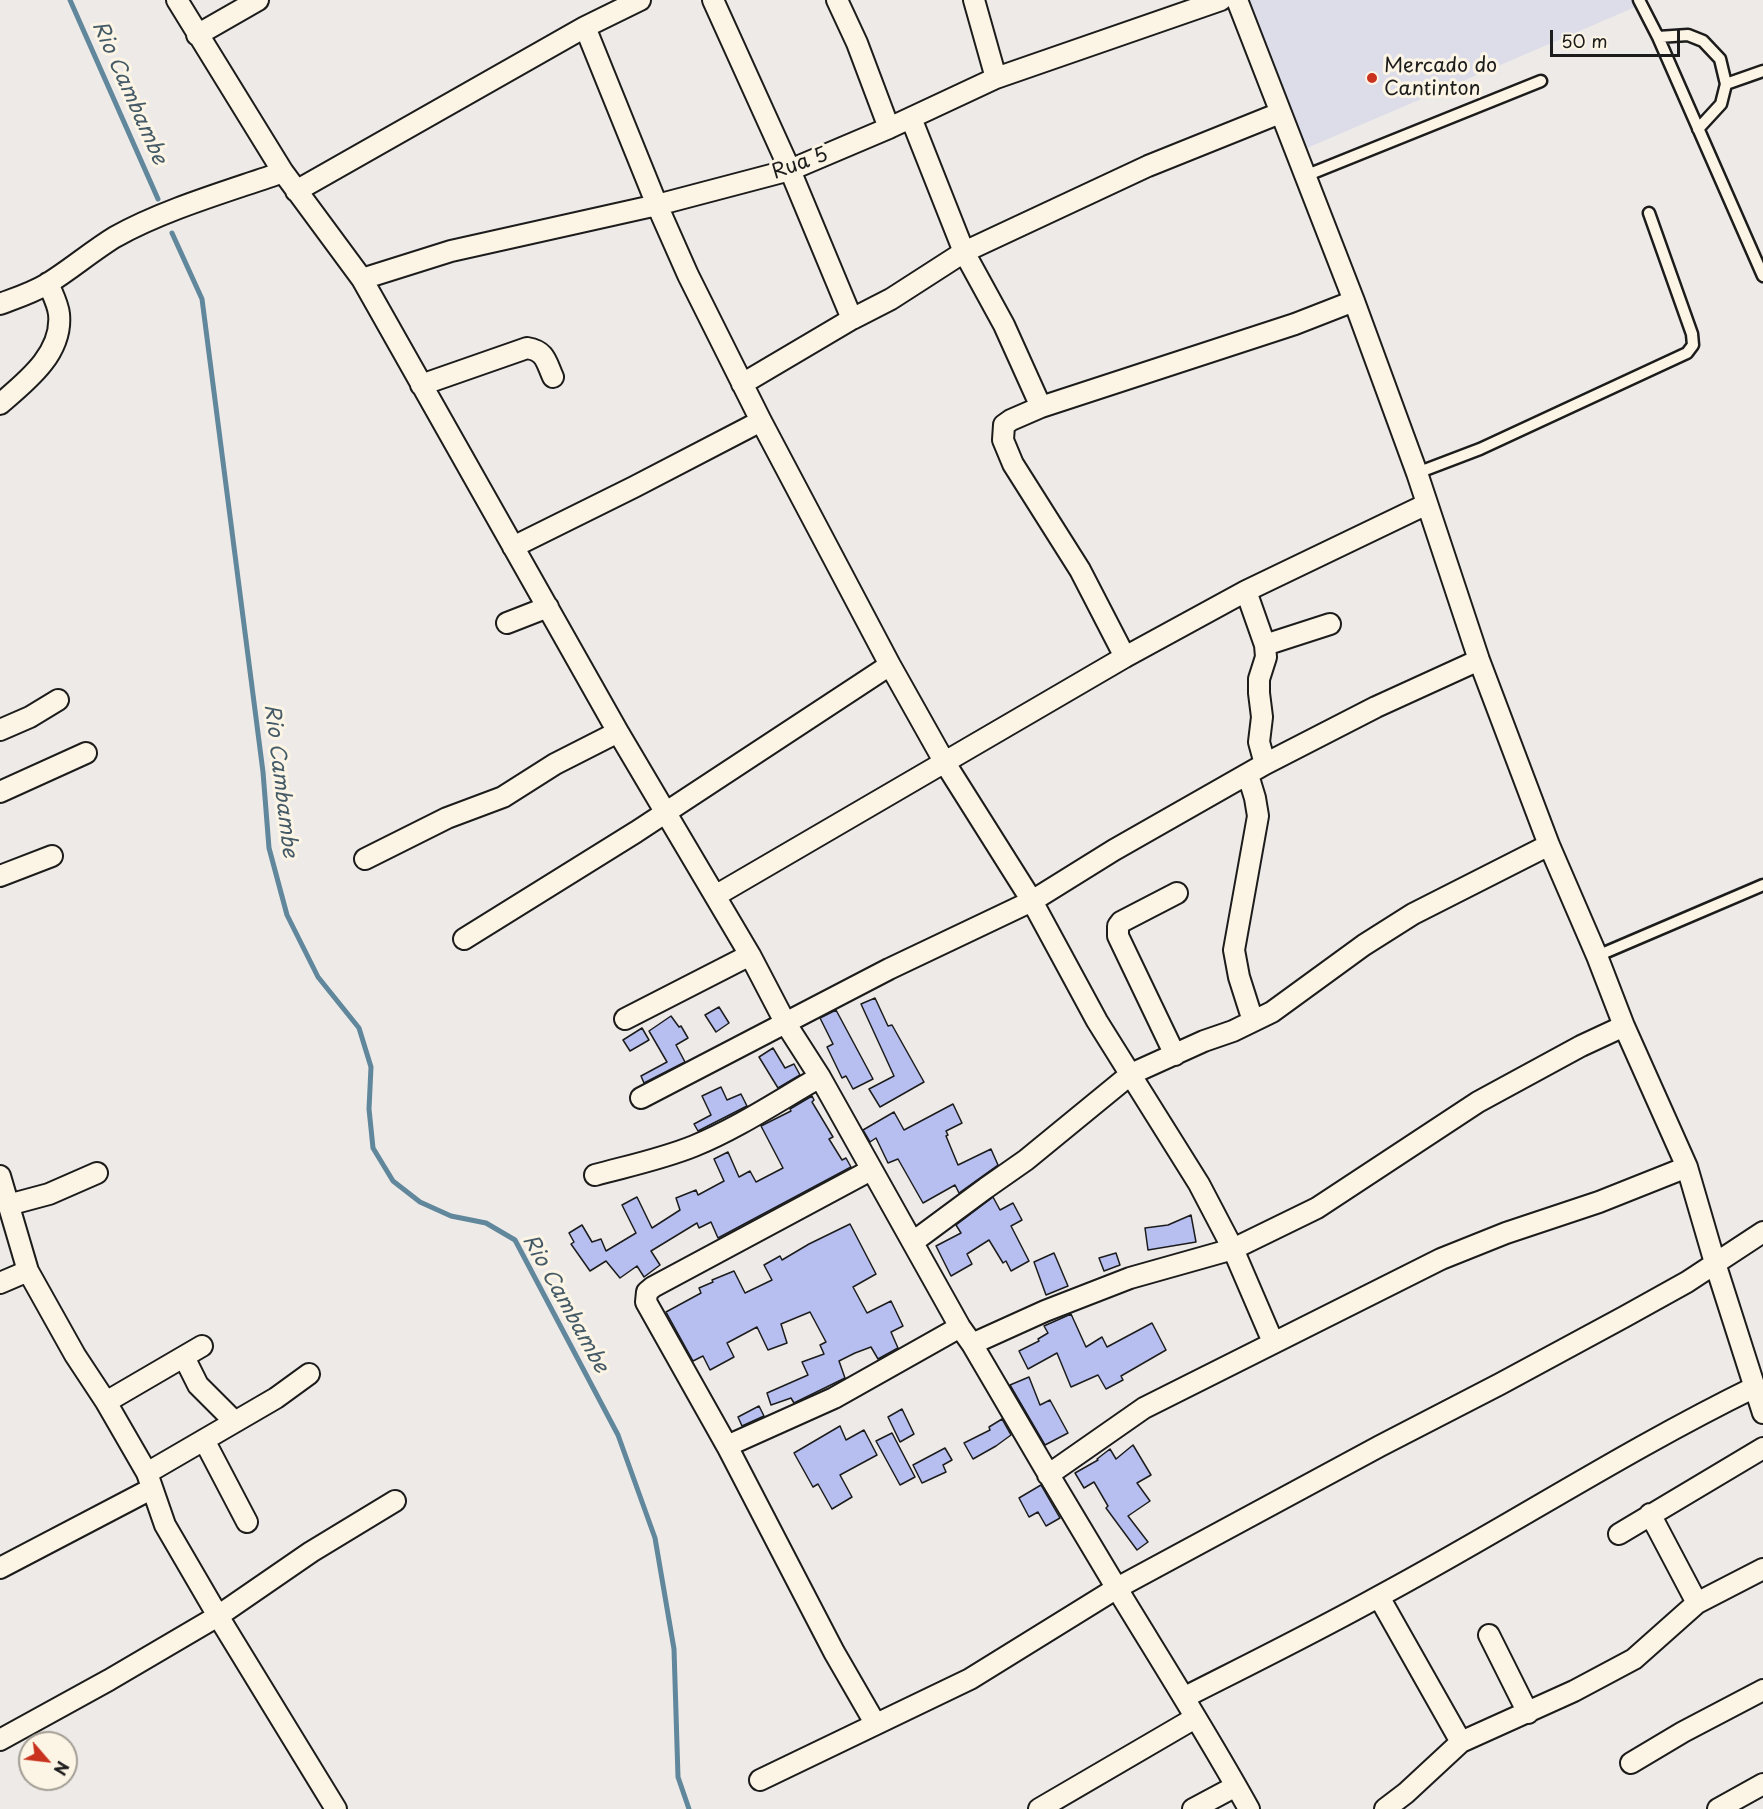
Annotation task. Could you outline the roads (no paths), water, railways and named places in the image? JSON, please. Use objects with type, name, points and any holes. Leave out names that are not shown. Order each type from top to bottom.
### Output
[{"type":"street","points":[[177,0],[283,172],[363,279],[618,732],[750,955],[786,1024],[820,1077],[960,1327],[1185,1697],[1249,1809]]},
{"type":"street","points":[[197,35],[258,0]]},
{"type":"street","points":[[296,191],[585,27],[640,0]]},
{"type":"street","points":[[713,0],[790,170],[852,319]]},
{"type":"street","points":[[837,0],[857,43],[889,128]]},
{"type":"street","points":[[974,0],[996,78]]},
{"type":"street","name":"Rua 5","points":[[363,279],[459,249],[657,205],[790,170],[889,128],[996,78],[1221,0]]},
{"type":"street","points":[[1237,0],[1354,301],[1417,473],[1479,660],[1549,845],[1597,956],[1624,1026],[1687,1167],[1763,1413]]},
{"type":"street","points":[[585,27],[688,275],[761,421],[890,665],[945,763],[1032,901],[1097,1021],[1198,1184],[1233,1250],[1273,1342]]},
{"type":"street","points":[[742,384],[852,319],[891,299],[964,252],[1148,166],[1280,113]]},
{"type":"street","points":[[911,118],[964,252],[1004,326],[1041,407]]},
{"type":"street","points":[[0,304],[28,294],[48,283],[115,238],[136,227],[186,206],[283,172]]},
{"type":"street","points":[[0,404],[36,374],[59,331],[59,312],[48,283]]},
{"type":"street","points":[[1125,657],[1080,570],[1013,464],[1003,440],[1005,425],[1041,407],[1295,324],[1354,301]]},
{"type":"street","points":[[422,385],[527,348],[537,350],[544,356],[553,377]]},
{"type":"street","points":[[513,547],[761,421]]},
{"type":"street","points":[[715,896],[1125,657],[1246,591],[1427,504]]},
{"type":"street","points":[[1246,591],[1265,645],[1266,657],[1259,680],[1262,717],[1259,742],[1265,764]]},
{"type":"street","points":[[507,623],[548,607]]},
{"type":"street","points":[[1265,645],[1330,624]]},
{"type":"street","points":[[641,1098],[889,969],[1032,901],[1265,764],[1376,707],[1479,660]]},
{"type":"street","points":[[464,939],[604,849],[636,832],[890,665]]},
{"type":"street","points":[[0,730],[30,717],[58,700]]},
{"type":"street","points":[[365,859],[447,818],[503,797],[555,764],[618,732]]},
{"type":"street","points":[[0,792],[86,753]]},
{"type":"street","points":[[1248,775],[1258,816],[1234,950],[1239,977],[1253,1021]]},
{"type":"street","points":[[912,1242],[1026,1160],[1131,1074],[1272,1012],[1364,945],[1413,914],[1549,845]]},
{"type":"street","points":[[0,876],[52,856]]},
{"type":"street","points":[[1174,1055],[1118,936],[1118,926],[1121,922],[1177,893]]},
{"type":"street","points":[[625,1018],[750,955]]},
{"type":"street","points":[[972,1344],[1045,1311],[1131,1278],[1233,1250],[1317,1209],[1478,1102],[1581,1046],[1624,1026]]},
{"type":"street","points":[[595,1175],[692,1147],[736,1127],[820,1077]]},
{"type":"street","points":[[1048,1475],[1144,1408],[1441,1259],[1506,1233],[1599,1202],[1687,1167]]},
{"type":"street","points":[[871,1170],[647,1292],[646,1302],[727,1446],[834,1652],[876,1723]]},
{"type":"street","points":[[8,1205],[49,1194],[97,1173]]},
{"type":"street","points":[[1,1179],[28,1271],[75,1355],[106,1402],[149,1481],[165,1525],[336,1809]]},
{"type":"street","points":[[760,1780],[970,1679],[1117,1588],[1624,1317],[1687,1282],[1763,1232]]},
{"type":"street","points":[[0,1283],[28,1271]]},
{"type":"street","points":[[727,1446],[834,1398],[960,1327]]},
{"type":"street","points":[[106,1402],[202,1346]]},
{"type":"street","points":[[184,1357],[198,1385],[234,1421]]},
{"type":"street","points":[[0,1568],[120,1503],[204,1440],[276,1398],[309,1374]]},
{"type":"street","points":[[1185,1697],[1379,1596],[1622,1457],[1755,1387]]},
{"type":"street","points":[[204,1440],[247,1522]]},
{"type":"street","points":[[1619,1534],[1763,1448]]},
{"type":"street","points":[[0,1740],[218,1616],[311,1552],[395,1501]]},
{"type":"street","points":[[1650,1514],[1697,1603]]},
{"type":"street","points":[[1385,1809],[1406,1793],[1461,1742],[1574,1691],[1634,1659],[1697,1603],[1763,1569]]},
{"type":"street","points":[[1379,1596],[1461,1742]]},
{"type":"street","points":[[1489,1635],[1528,1713]]},
{"type":"street","points":[[1631,1763],[1683,1732],[1763,1690]]},
{"type":"street","points":[[1039,1809],[1195,1718]]},
{"type":"street","points":[[1725,1807],[1763,1784]]},
{"type":"street","points":[[1192,1809],[1236,1786]]},
{"type":"lane","points":[[1639,0],[1658,37],[1763,276]]},
{"type":"lane","points":[[1658,37],[1688,35],[1703,41],[1720,59],[1726,84],[1721,104],[1698,129]]},
{"type":"lane","points":[[1726,84],[1763,71]]},
{"type":"lane","points":[[1305,176],[1541,81]]},
{"type":"lane","points":[[1417,473],[1480,449],[1687,353],[1693,345],[1692,334],[1650,213]]},
{"type":"lane","points":[[1597,956],[1763,885]]},
{"type":"waterway","name":"Rio Cambambe","points":[[70,0],[158,199]]},
{"type":"waterway","name":"Rio Cambambe","points":[[172,233],[202,299],[263,772],[269,848],[287,915],[318,977],[359,1028],[371,1067],[369,1109],[373,1148],[393,1181],[420,1202],[451,1216],[486,1223],[515,1240],[618,1435],[655,1538],[674,1649],[678,1777],[689,1809]]},
{"type":"place","name":"Mercado do Cantinton","points":[[1372,78]]}]
